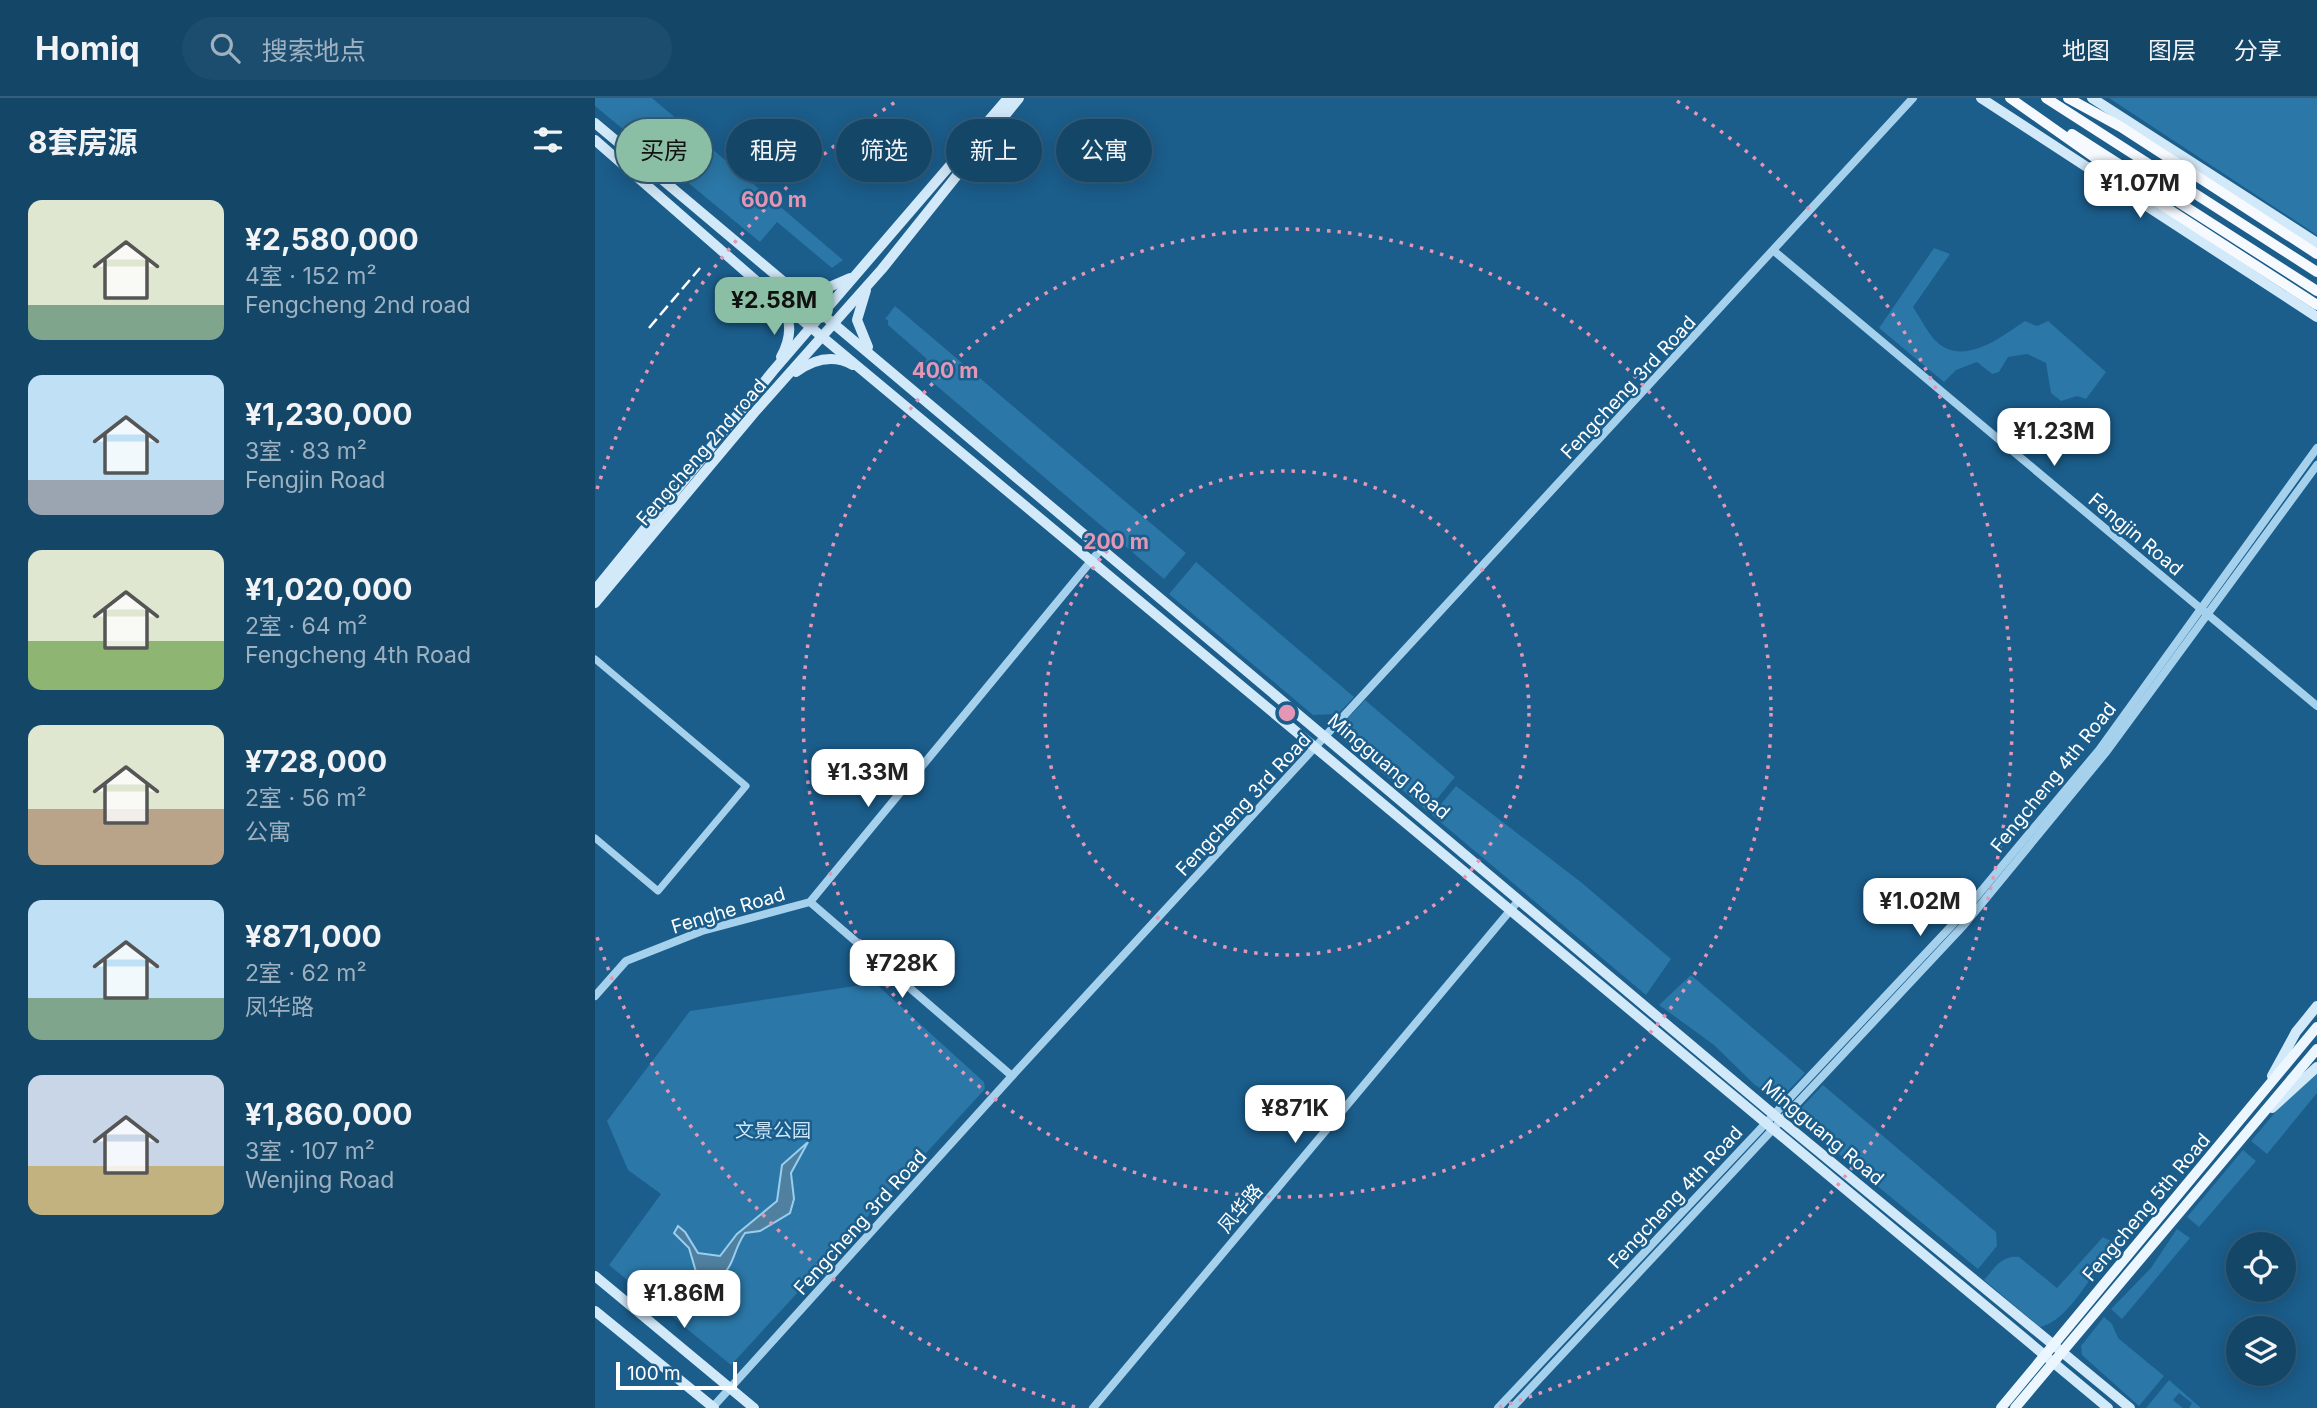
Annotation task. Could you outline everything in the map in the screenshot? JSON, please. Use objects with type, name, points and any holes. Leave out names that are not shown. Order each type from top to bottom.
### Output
[{"type":"highway","points":[[2012,98],[2212,221],[2317,291]]},
{"type":"highway","points":[[2012,98],[2205,233],[2317,304]]},
{"type":"highway","points":[[2046,98],[2317,272]]},
{"type":"highway","points":[[2068,98],[2121,127],[2317,254]]},
{"type":"main road","name":"Fengcheng 2nd road","points":[[595,590],[773,371],[856,274],[890,239],[1008,98]]},
{"type":"main road","name":"Fengcheng 2nd road","points":[[595,603],[754,414],[872,280],[1019,98]]},
{"type":"main road","points":[[1981,98],[2317,317]]},
{"type":"main road","points":[[2092,98],[2317,243]]},
{"type":"main road","name":"Mingguang Road","points":[[595,123],[1777,1117],[2130,1408]]},
{"type":"main road","name":"Mingguang Road","points":[[595,140],[778,300],[814,326],[1316,749],[2108,1408]]},
{"type":"main road","points":[[781,278],[804,289],[820,291],[834,287],[856,274]]},
{"type":"main road","points":[[872,280],[860,300],[857,320],[863,339],[879,362]]},
{"type":"main road","points":[[773,371],[790,336],[787,315],[778,300]]},
{"type":"main road","points":[[790,376],[814,361],[831,359],[849,363],[869,374]]},
{"type":"main road","points":[[2265,1090],[2296,1032],[2317,1006]]},
{"type":"main road","name":"Fengcheng 5th Road","points":[[2015,1408],[2050,1358],[2314,1030]]},
{"type":"main road","name":"Fengcheng 5th Road","points":[[2058,1348],[2317,1049]]},
{"type":"main road","points":[[2255,1122],[2317,1067]]},
{"type":"main road","points":[[595,1276],[754,1408]]},
{"type":"main road","points":[[595,1311],[713,1408]]},
{"type":"main road","name":"Fengcheng 5th Road","points":[[2001,1408],[2050,1358]]},
{"type":"street","name":"Fengcheng 3rd Road","points":[[713,1408],[1012,1076],[1913,98]]},
{"type":"street","name":"Fengjin Road","points":[[1774,251],[2317,706]]},
{"type":"street","name":"Fengcheng 4th Road","points":[[1512,1408],[1777,1117],[1964,925],[2107,751],[2317,448]]},
{"type":"street","name":"Fengcheng 4th Road","points":[[2205,613],[2317,465]]},
{"type":"street","name":"Fenghe Road","points":[[595,996],[626,961],[702,931],[810,902],[1101,549]]},
{"type":"street","points":[[595,659],[746,786],[658,891],[595,838]]},
{"type":"street","name":"凤华路","points":[[1093,1408],[1519,900]]},
{"type":"street","points":[[810,902],[1012,1076]]},
{"type":"street","name":"Fengcheng 4th Road","points":[[1498,1408],[1769,1127]]},
{"type":"green space","points":[[595,98],[652,98],[677,119],[616,119],[616,123],[595,106]]},
{"type":"green space","points":[[2109,98],[2317,98],[2317,235]]},
{"type":"green space","points":[[712,149],[726,161],[726,182],[751,182],[843,260],[832,268],[777,222],[760,242],[687,182],[712,182]]},
{"type":"green space","points":[[1934,248],[1950,254],[1913,307],[1935,341],[1950,350],[1972,350],[1995,340],[2025,321],[2037,326],[2048,321],[2106,372],[2086,399],[2077,396],[2061,401],[2051,393],[2046,363],[2027,354],[2008,357],[1999,372],[1992,374],[1977,362],[1956,370],[1944,382],[1879,328]]},
{"type":"green space","points":[[895,306],[1186,553],[1164,579],[918,370],[927,359],[888,325],[888,320],[885,319]]},
{"type":"green space","points":[[1196,562],[1354,697],[1338,714],[1313,715],[1169,594]]},
{"type":"green space","points":[[1365,700],[1455,777],[1427,811],[1341,738],[1340,726]]},
{"type":"green space","points":[[1456,786],[1582,883],[1671,959],[1646,995],[1432,815]]},
{"type":"green space","points":[[1691,975],[1805,1073],[1788,1091],[1775,1097],[1755,1085],[1714,1045],[1659,1005]]},
{"type":"green space","name":"文景公园","points":[[875,983],[984,1082],[985,1089],[731,1365],[609,1265],[661,1194],[628,1170],[607,1121],[690,1011]]},
{"type":"green space","points":[[2317,1063],[2317,1093],[2267,1154],[2251,1141]]},
{"type":"green space","points":[[1823,1085],[1996,1232],[1997,1246],[1978,1269],[1801,1123],[1802,1107]]},
{"type":"green space","points":[[2243,1150],[2256,1161],[2199,1227],[2187,1217]]},
{"type":"green space","points":[[2177,1229],[2190,1238],[2122,1319],[2111,1309],[2151,1268]]},
{"type":"green space","points":[[2103,1237],[2115,1243],[2082,1291],[2062,1314],[2040,1327],[1984,1280],[2003,1260],[2019,1257],[2057,1288]]},
{"type":"green space","points":[[2104,1317],[2112,1324],[2118,1338],[2164,1376],[2139,1406],[2082,1355],[2081,1346]]},
{"type":"green space","points":[[2169,1380],[2201,1408],[2189,1408],[2192,1403],[2179,1393],[2173,1400],[2183,1408],[2146,1408]]},
{"type":"shaded area","points":[[808,1142],[791,1173],[794,1199],[790,1213],[760,1231],[745,1233],[730,1265],[721,1277],[714,1283],[699,1282],[689,1248],[674,1233],[678,1226],[698,1253],[720,1256],[737,1234],[777,1201],[782,1165]]},
{"type":"railway","points":[[649,328],[700,268]]}]
